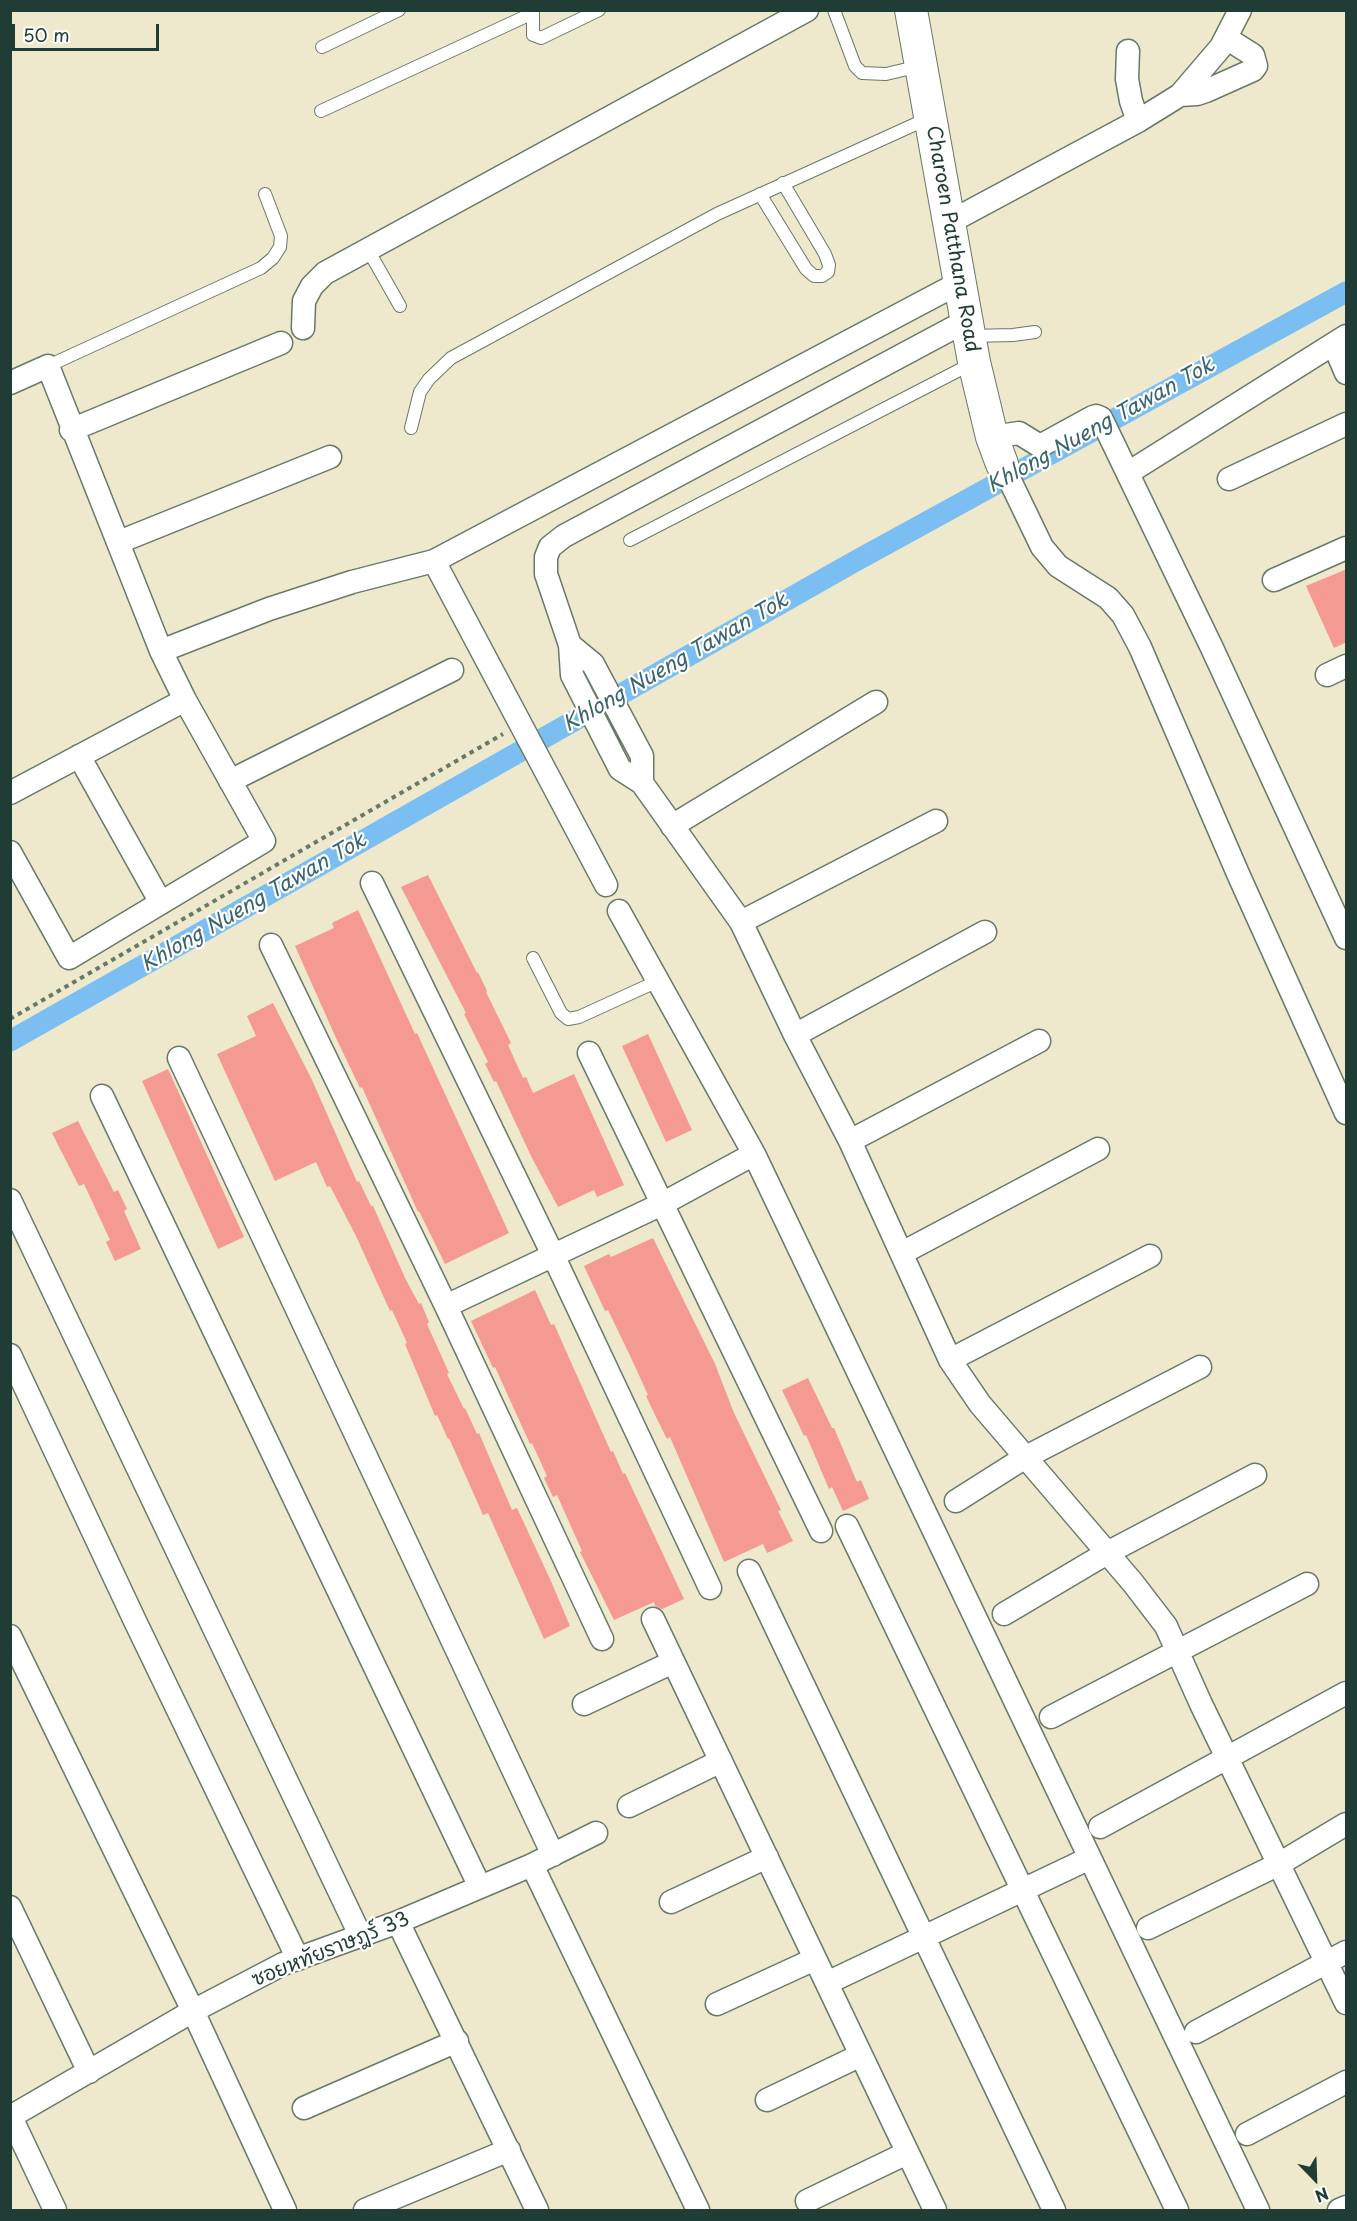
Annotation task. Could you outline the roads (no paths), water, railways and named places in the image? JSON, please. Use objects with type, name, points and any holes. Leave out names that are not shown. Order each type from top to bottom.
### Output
[{"type":"street","points":[[303,328],[304,301],[312,286],[325,273],[367,248],[807,10]]},
{"type":"street","name":"Charoen Patthana Road","points":[[911,10],[959,284],[997,451]]},
{"type":"street","points":[[948,223],[1138,121],[1180,95],[1221,47],[1240,10]]},
{"type":"street","points":[[1180,95],[1206,91],[1253,70],[1256,66],[1253,55],[1226,38]]},
{"type":"street","points":[[1128,51],[1127,80],[1138,121]]},
{"type":"street","points":[[161,651],[279,606],[352,582],[434,561],[959,284]]},
{"type":"street","points":[[970,340],[575,531],[550,547],[546,557],[546,574],[570,645],[572,675],[620,769],[642,783],[741,922],[795,1035],[850,1141],[950,1360],[980,1404],[1166,1626],[1279,1864],[1337,1957],[1347,2003]]},
{"type":"street","points":[[1125,467],[1340,340],[1347,373]]},
{"type":"street","points":[[71,429],[281,343]]},
{"type":"street","points":[[10,383],[48,366],[71,429],[119,542],[161,651],[185,700],[264,841],[69,958],[10,852]]},
{"type":"street","points":[[1347,938],[1212,648],[1101,418],[1093,417],[1040,446],[1019,433],[997,451],[1042,547],[1058,566],[1108,598],[1123,615],[1140,647],[1239,876],[1347,1113]]},
{"type":"street","points":[[1229,479],[1347,424]]},
{"type":"street","points":[[119,542],[330,458]]},
{"type":"street","points":[[1274,580],[1347,548]]},
{"type":"street","points":[[434,561],[606,885]]},
{"type":"street","points":[[570,645],[593,664],[642,756],[642,783]]},
{"type":"street","points":[[231,781],[452,670]]},
{"type":"street","points":[[10,793],[185,700]]},
{"type":"street","points":[[672,826],[876,702]]},
{"type":"street","points":[[79,756],[162,903]]},
{"type":"street","points":[[741,922],[936,821]]},
{"type":"street","points":[[372,884],[553,1255],[710,1588]]},
{"type":"street","points":[[619,911],[754,1154],[1258,2211]]},
{"type":"street","points":[[795,1035],[985,932]]},
{"type":"street","points":[[271,945],[446,1306],[602,1639]]},
{"type":"street","points":[[850,1141],[1039,1041]]},
{"type":"street","points":[[589,1053],[821,1531]]},
{"type":"street","points":[[179,1059],[553,1855]]},
{"type":"street","points":[[102,1096],[480,1887]]},
{"type":"street","points":[[902,1253],[1098,1149]]},
{"type":"street","points":[[446,1306],[662,1204],[754,1154]]},
{"type":"street","points":[[10,1200],[361,1937]]},
{"type":"street","points":[[950,1360],[1150,1256]]},
{"type":"street","points":[[10,1355],[165,1686],[297,1959]]},
{"type":"street","points":[[956,1502],[1024,1458],[1200,1367]]},
{"type":"street","points":[[1004,1614],[1107,1553],[1256,1475]]},
{"type":"street","points":[[846,1526],[1177,2211]]},
{"type":"street","points":[[749,1571],[1054,2211]]},
{"type":"street","points":[[1052,1717],[1307,1584]]},
{"type":"street","points":[[653,1619],[935,2211]]},
{"type":"street","points":[[10,1636],[193,2011],[285,2211]]},
{"type":"street","points":[[584,1704],[674,1662]]},
{"type":"street","points":[[1100,1827],[1347,1693]]},
{"type":"street","points":[[629,1806],[721,1761]]},
{"type":"street","points":[[1148,1928],[1279,1864],[1347,1824]]},
{"type":"street","name":"ซอยหทัยราษฎร์ 33","points":[[11,2116],[193,2011],[283,1964],[398,1922],[532,1865],[596,1833]]},
{"type":"street","points":[[671,1902],[767,1857]]},
{"type":"street","points":[[827,1983],[1090,1858]]},
{"type":"street","points":[[532,1865],[698,2211]]},
{"type":"street","points":[[10,1907],[89,2072]]},
{"type":"street","points":[[398,1922],[537,2211]]},
{"type":"street","points":[[1196,2032],[1337,1957]]},
{"type":"street","points":[[717,2004],[815,1959]]},
{"type":"street","points":[[304,2108],[457,2041]]},
{"type":"street","points":[[767,2100],[861,2055]]},
{"type":"street","points":[[1247,2134],[1347,2082]]},
{"type":"street","points":[[11,2116],[55,2211]]},
{"type":"street","points":[[365,2211],[509,2150]]},
{"type":"street","points":[[807,2201],[907,2153]]},
{"type":"street","points":[[1339,2211],[1347,2206]]},
{"type":"lane","points":[[322,47],[399,10]]},
{"type":"lane","points":[[321,111],[533,12],[533,35],[542,38],[599,10]]},
{"type":"lane","points":[[834,10],[855,66],[862,73],[886,74],[921,65]]},
{"type":"lane","points":[[411,428],[420,392],[429,379],[451,358],[717,214],[930,118]]},
{"type":"lane","points":[[760,194],[806,269],[814,276],[822,276],[828,272],[829,265],[825,254],[783,183]]},
{"type":"lane","points":[[48,366],[261,268],[273,258],[280,247],[281,236],[265,194]]},
{"type":"lane","points":[[367,248],[400,306]]},
{"type":"lane","points":[[630,540],[970,340],[1035,332]]},
{"type":"lane","points":[[533,958],[561,1013],[568,1019],[579,1017],[658,981]]},
{"type":"waterway","name":"Khlong Nueng Tawan Tok","points":[[10,1041],[852,563],[1346,292]]}]
